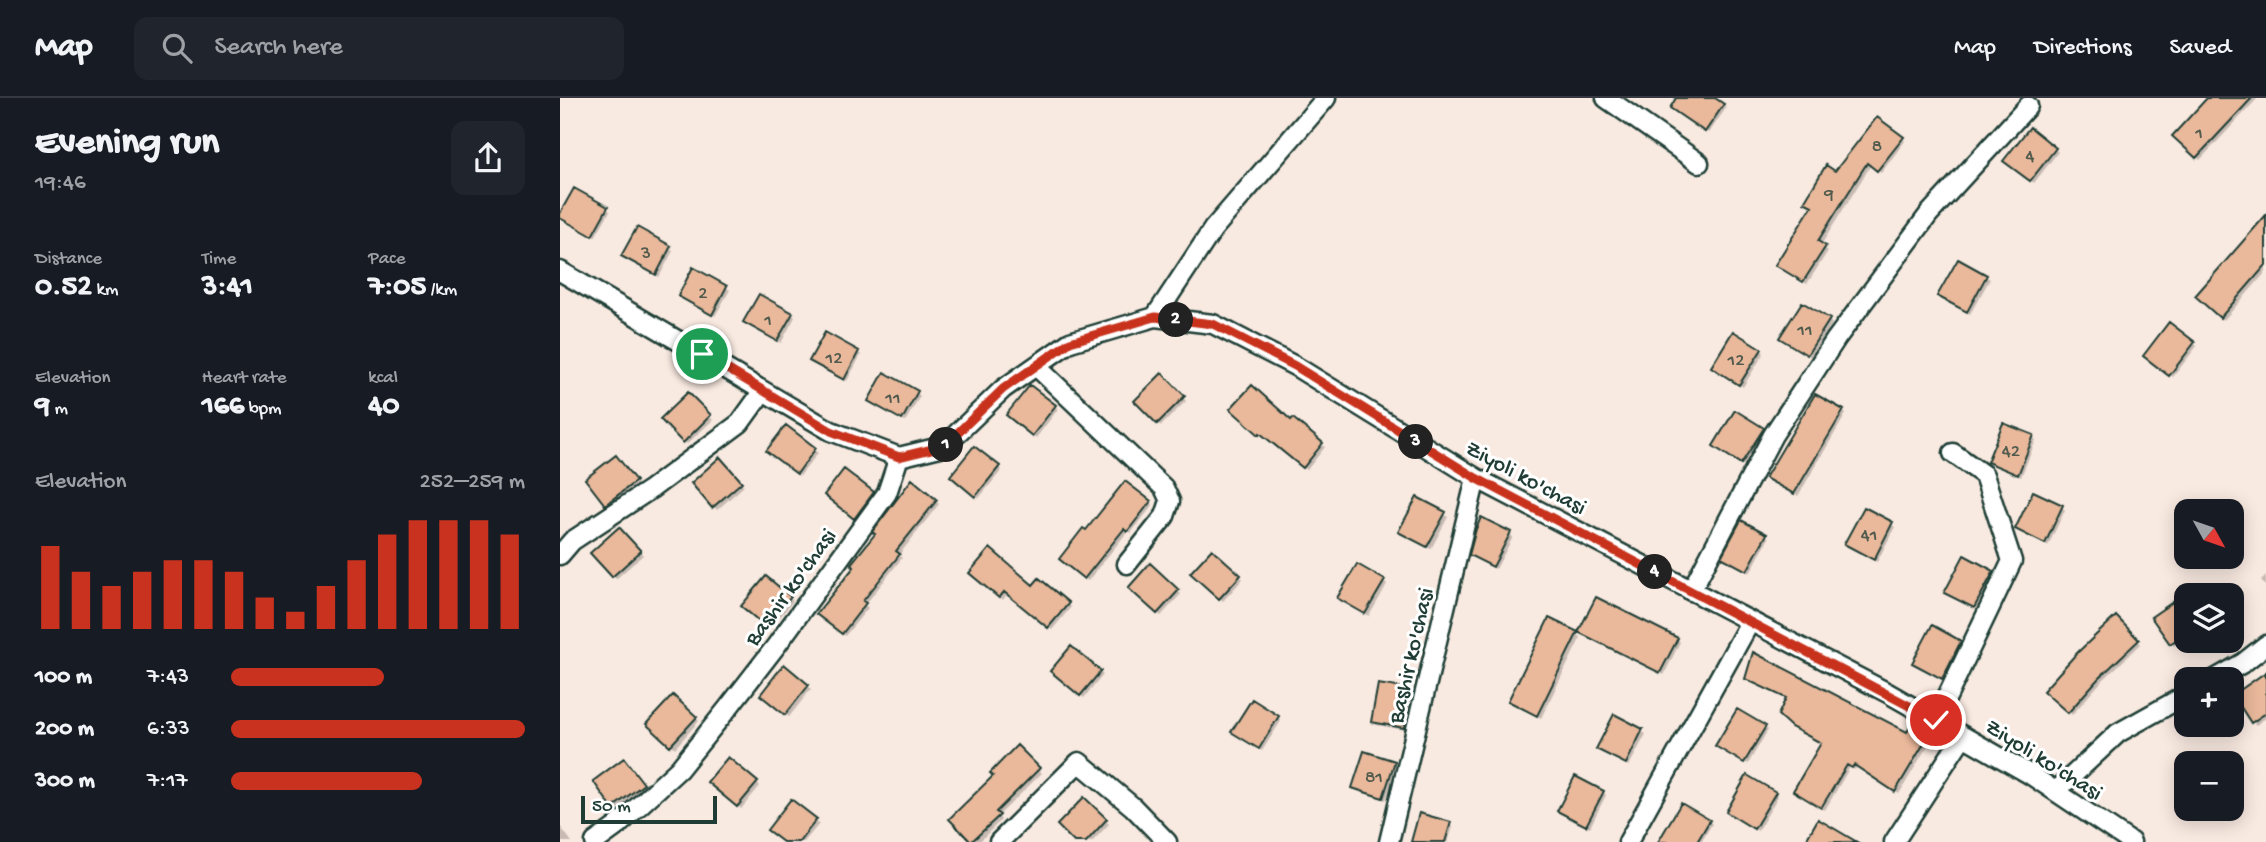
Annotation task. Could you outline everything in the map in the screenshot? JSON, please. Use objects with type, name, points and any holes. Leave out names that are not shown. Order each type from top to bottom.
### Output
[{"type":"street","points":[[1155,317],[1213,229],[1325,98]]},
{"type":"street","points":[[1606,98],[1699,163]]},
{"type":"street","points":[[1691,591],[1773,435],[1836,339],[1929,214],[2028,106]]},
{"type":"street","points":[[560,271],[831,431],[899,457]]},
{"type":"street","name":"Ziyoli ko'chasi","points":[[899,457],[944,446],[1003,389],[1070,342],[1155,317],[1213,324],[1295,366],[1476,478],[1936,720],[2056,791],[2132,842]]},
{"type":"street","points":[[1036,366],[1164,488],[1170,501],[1165,516],[1127,564]]},
{"type":"street","points":[[560,555],[572,541],[651,489],[740,423],[762,391]]},
{"type":"street","points":[[1936,720],[2012,561],[1984,475],[1953,453]]},
{"type":"street","name":"Bashir ko'chasi","points":[[595,842],[679,769],[728,708],[887,493],[899,457]]},
{"type":"street","name":"Bashir ko'chasi","points":[[1389,842],[1476,478]]},
{"type":"street","points":[[1628,842],[1750,622]]},
{"type":"street","points":[[2236,667],[2266,645]]},
{"type":"street","points":[[2056,791],[2118,733],[2174,702]]},
{"type":"street","points":[[1894,842],[1963,736]]},
{"type":"street","points":[[999,842],[1079,762],[1133,807],[1167,842]]},
{"type":"building","points":[[1676,98],[1715,98],[1724,104],[1705,132],[1670,108]]},
{"type":"building","points":[[2207,98],[2252,98],[2196,158],[2172,136]]},
{"type":"building","points":[[1877,117],[1904,137],[1877,171],[1867,163],[1818,241],[1826,246],[1803,282],[1775,265],[1812,206],[1804,202],[1826,165],[1835,171]]},
{"type":"building","points":[[2030,127],[2056,148],[2030,181],[2003,161]]},
{"type":"building","points":[[574,188],[608,207],[592,236],[560,218],[560,213]]},
{"type":"building","points":[[2266,215],[2266,265],[2220,318],[2195,296]]},
{"type":"building","points":[[637,227],[671,246],[656,275],[621,256]]},
{"type":"building","points":[[1958,259],[1987,275],[1967,312],[1937,296]]},
{"type":"building","points":[[693,267],[727,286],[712,315],[678,296]]},
{"type":"building","points":[[759,294],[793,313],[777,341],[743,322]]},
{"type":"building","points":[[1802,302],[1830,319],[1807,355],[1779,338]]},
{"type":"building","points":[[2169,322],[2195,342],[2169,376],[2143,356]]},
{"type":"building","points":[[1733,331],[1762,349],[1739,385],[1711,367]]},
{"type":"building","points":[[825,332],[859,351],[844,380],[809,361]]},
{"type":"building","points":[[884,372],[918,391],[902,420],[868,401]]},
{"type":"building","points":[[1162,373],[1185,396],[1157,424],[1134,401]]},
{"type":"building","points":[[1030,385],[1056,405],[1032,436],[1006,415]]},
{"type":"building","points":[[1252,385],[1291,420],[1293,418],[1323,443],[1303,468],[1230,409]]},
{"type":"building","points":[[688,392],[711,415],[683,443],[660,419]]},
{"type":"building","points":[[1815,394],[1844,410],[1794,494],[1765,478]]},
{"type":"building","points":[[1735,410],[1764,428],[1741,464],[1713,446]]},
{"type":"building","points":[[2003,423],[2034,435],[2018,475],[1987,462]]},
{"type":"building","points":[[786,425],[816,448],[797,474],[766,451]]},
{"type":"building","points":[[974,446],[1000,466],[975,497],[950,476]]},
{"type":"building","points":[[616,455],[636,481],[605,505],[585,479]]},
{"type":"building","points":[[720,457],[742,482],[712,508],[691,483]]},
{"type":"building","points":[[844,469],[874,492],[854,519],[824,495]]},
{"type":"building","points":[[912,479],[937,500],[896,551],[900,554],[863,601],[866,603],[842,634],[816,614],[854,567],[851,564],[875,534],[872,532]]},
{"type":"building","points":[[1125,481],[1151,501],[1127,532],[1124,529],[1084,579],[1059,559]]},
{"type":"building","points":[[2033,491],[2063,505],[2045,544],[2015,529]]},
{"type":"building","points":[[1417,497],[1446,512],[1427,547],[1398,532]]},
{"type":"building","points":[[1864,507],[1893,522],[1874,560],[1844,544]]},
{"type":"building","points":[[1481,517],[1511,532],[1493,567],[1469,555]]},
{"type":"building","points":[[1741,520],[1767,534],[1747,571],[1721,557]]},
{"type":"building","points":[[619,527],[641,551],[612,577],[590,553]]},
{"type":"building","points":[[990,548],[1033,585],[1039,578],[1069,603],[1048,628],[1004,592],[999,598],[969,573]]},
{"type":"building","points":[[1212,549],[1241,575],[1219,599],[1190,573]]},
{"type":"building","points":[[1964,555],[1994,571],[1974,608],[1944,593]]},
{"type":"building","points":[[1150,563],[1179,590],[1157,614],[1128,588]]},
{"type":"building","points":[[1357,564],[1385,580],[1365,614],[1337,598]]},
{"type":"building","points":[[766,576],[791,597],[766,627],[741,606]]},
{"type":"building","points":[[1596,597],[1678,638],[1660,673],[1578,632]]},
{"type":"building","points":[[2174,601],[2174,641],[2170,644],[2151,617]]},
{"type":"building","points":[[2116,616],[2139,640],[2098,679],[2068,713],[2043,691],[2076,654]]},
{"type":"building","points":[[1549,618],[1578,632],[1537,716],[1508,701]]},
{"type":"building","points":[[1932,625],[1961,641],[1942,679],[1912,663]]},
{"type":"building","points":[[1071,646],[1101,671],[1080,696],[1050,671]]},
{"type":"building","points":[[1753,652],[1907,732],[1910,727],[1929,735],[1895,792],[1854,765],[1852,768],[1847,765],[1821,808],[1793,791],[1821,743],[1791,727],[1778,715],[1786,698],[1745,679]]},
{"type":"building","points":[[784,664],[809,685],[785,715],[760,695]]},
{"type":"building","points":[[2266,672],[2266,713],[2251,723],[2244,712],[2244,687]]},
{"type":"building","points":[[1378,684],[1410,689],[1404,728],[1371,722]]},
{"type":"building","points":[[673,695],[697,717],[670,746],[646,724]]},
{"type":"building","points":[[1252,699],[1279,716],[1259,749],[1231,732]]},
{"type":"building","points":[[1737,709],[1766,726],[1744,763],[1715,746]]},
{"type":"building","points":[[1614,714],[1643,729],[1626,764],[1596,749]]},
{"type":"building","points":[[1017,745],[1040,768],[996,812],[1000,815],[971,842],[949,819],[993,776],[990,773]]},
{"type":"building","points":[[1364,751],[1395,761],[1383,798],[1352,788]]},
{"type":"building","points":[[728,757],[758,782],[737,807],[707,782]]},
{"type":"building","points":[[624,758],[644,784],[612,808],[593,781]]},
{"type":"building","points":[[1747,775],[1776,792],[1754,829],[1726,812]]},
{"type":"building","points":[[1575,776],[1604,791],[1586,826],[1557,811]]},
{"type":"building","points":[[1084,797],[1107,819],[1086,842],[1074,842],[1057,825]]},
{"type":"building","points":[[791,799],[817,819],[799,842],[783,842],[767,830]]},
{"type":"building","points":[[1681,803],[1710,820],[1697,842],[1658,842]]},
{"type":"building","points":[[1419,813],[1451,822],[1445,842],[1411,842]]},
{"type":"building","points":[[1818,819],[1857,842],[1805,842]]},
{"type":"route","points":[[702,354],[831,431],[899,457],[944,446],[1003,389],[1070,342],[1155,317],[1213,324],[1295,366],[1476,478],[1936,720]]}]
